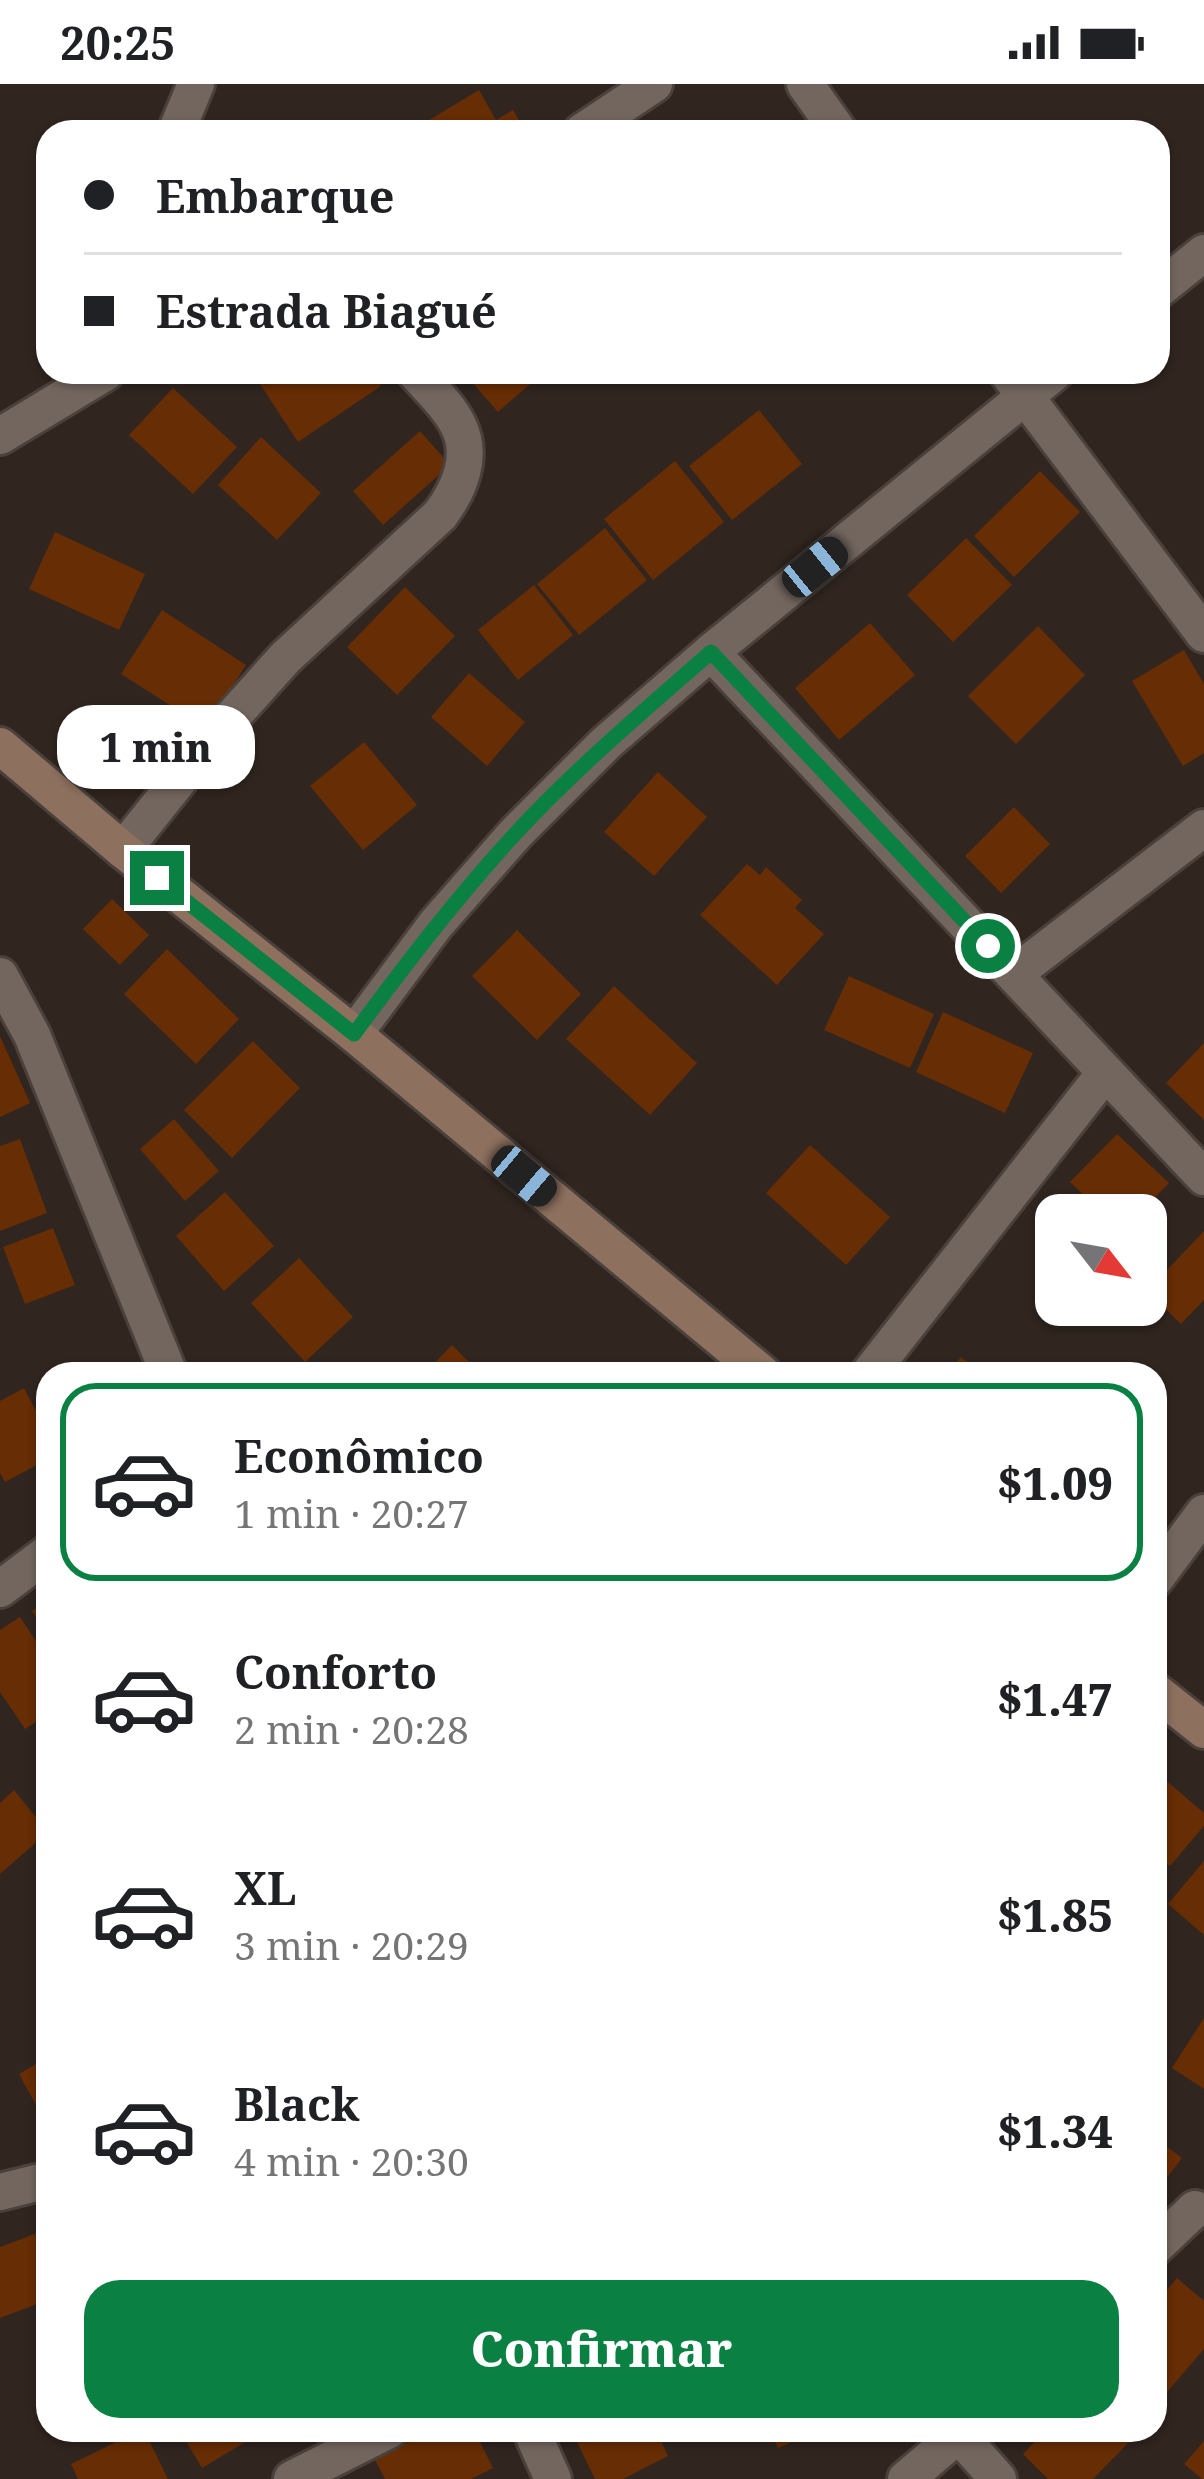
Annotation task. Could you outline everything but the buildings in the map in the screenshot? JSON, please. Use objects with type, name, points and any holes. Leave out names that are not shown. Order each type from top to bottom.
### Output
[{"type":"main road","points":[[0,746],[749,1362]]},
{"type":"main road","points":[[1167,1701],[1204,1730]]},
{"type":"street","points":[[181,120],[196,84]]},
{"type":"street","points":[[600,120],[654,84]]},
{"type":"street","points":[[805,84],[830,120]]},
{"type":"street","points":[[1170,281],[1204,254]]},
{"type":"street","points":[[0,436],[86,384]]},
{"type":"street","points":[[123,850],[206,745],[286,658],[452,499],[462,478],[459,426],[425,384]]},
{"type":"street","points":[[354,1034],[436,924],[516,833],[606,742],[1015,384],[1204,634]]},
{"type":"street","points":[[711,652],[1204,1177]]},
{"type":"street","points":[[1014,974],[1204,828]]},
{"type":"street","points":[[0,976],[32,1035],[164,1362]]},
{"type":"street","points":[[878,1362],[1105,1073]]},
{"type":"street","points":[[1167,1563],[1204,1514]]},
{"type":"street","points":[[0,1589],[36,1562]]},
{"type":"street","points":[[0,2192],[36,2183]]},
{"type":"street","points":[[1167,2235],[1195,2209]]},
{"type":"street","points":[[292,2479],[365,2442]]},
{"type":"street","points":[[536,2442],[553,2479]]},
{"type":"street","points":[[906,2479],[950,2442]]},
{"type":"street","points":[[970,2442],[998,2479]]},
{"type":"route","points":[[157,878],[354,1034],[436,924],[516,833],[606,742],[711,652],[988,946]]}]
